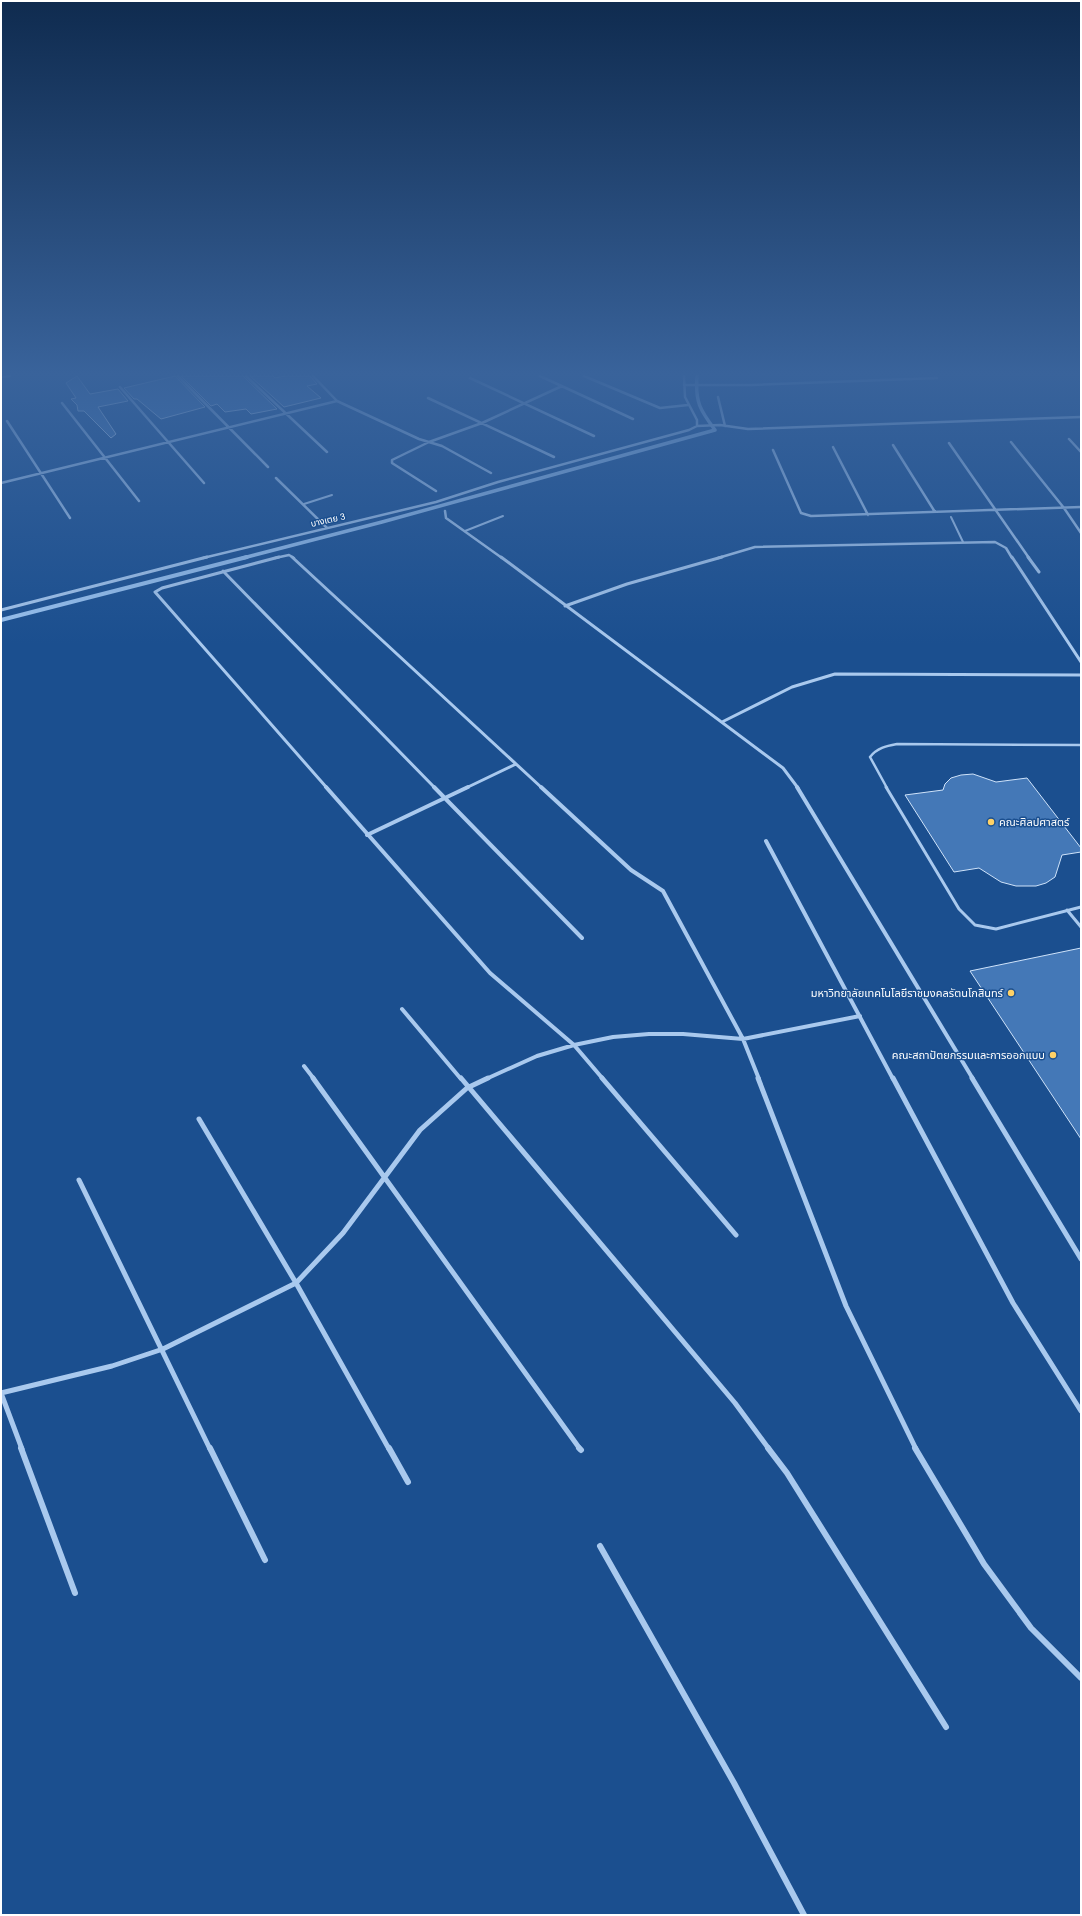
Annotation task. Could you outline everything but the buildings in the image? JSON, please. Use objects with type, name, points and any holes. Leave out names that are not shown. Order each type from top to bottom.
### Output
[{"type":"street","points":[[35,465],[70,518]]},
{"type":"street","points":[[1,483],[73,465]]},
{"type":"street","points":[[111,465],[138,501]]},
{"type":"street","points":[[189,465],[204,483]]},
{"type":"street","points":[[396,465],[436,491]]},
{"type":"street","points":[[477,465],[491,473]]},
{"type":"street","name":"บางเตย 3","points":[[1,610],[164,567],[436,502],[498,482],[559,465]]},
{"type":"street","points":[[780,465],[801,513],[812,516],[1081,507]]},
{"type":"street","points":[[842,465],[868,515]]},
{"type":"street","points":[[906,465],[935,512]]},
{"type":"street","points":[[966,465],[1039,572]]},
{"type":"street","points":[[1030,465],[1064,508],[1081,533]]},
{"type":"street","points":[[276,478],[327,528]]},
{"type":"street","points":[[446,511],[446,518],[484,544],[783,768],[794,781],[1081,1259]]},
{"type":"street","points":[[565,606],[627,584],[755,547],[790,545],[995,542],[1006,548],[1081,662]]},
{"type":"street","points":[[736,1235],[574,1045],[490,973],[367,835],[155,592],[162,588],[282,556],[289,555],[295,558],[631,870],[663,891],[742,1039],[846,1306],[912,1442],[984,1564],[1031,1628],[1081,1678]]},
{"type":"street","points":[[223,571],[444,799],[582,938]]},
{"type":"street","points":[[722,722],[764,699],[822,675],[1081,675]]},
{"type":"street","points":[[367,835],[516,764]]},
{"type":"street","points":[[766,841],[1013,1303],[1081,1411]]},
{"type":"street","points":[[402,1009],[467,1088],[735,1402],[787,1473],[946,1727]]},
{"type":"street","points":[[74,1593],[1,1393],[62,1376],[112,1366],[163,1349],[296,1283],[343,1233],[420,1130],[447,1104],[467,1088],[536,1056],[574,1045],[613,1037],[649,1034],[683,1034],[742,1039],[860,1016]]},
{"type":"street","points":[[304,1066],[384,1180],[581,1450]]},
{"type":"street","points":[[199,1119],[296,1283],[408,1482]]},
{"type":"street","points":[[79,1180],[265,1560]]},
{"type":"street","points":[[600,1546],[734,1783],[804,1915]]},
{"type":"lane","points":[[304,504],[332,495]]},
{"type":"lane","points":[[465,531],[503,516]]},
{"type":"lane","points":[[951,517],[963,542]]},
{"type":"lane","points":[[1081,745],[897,744],[881,747],[873,752],[870,757],[873,765],[959,909],[975,925],[996,929],[1081,907]]},
{"type":"lane","points":[[1067,910],[1081,927]]},
{"type":"waterway","points":[[243,558],[382,522],[587,465]]},
{"type":"waterway","points":[[1,620],[247,557]]},
{"type":"place","name":"คณะศิลปศาสตร์","points":[[991,822]]},
{"type":"place","name":"มหาวิทยาลัยเทคโนโลยีราชมงคลรัตนโกสินทร์","points":[[1011,993]]},
{"type":"place","name":"คณะสถาปัตยกรรมและการออกแบบ","points":[[1053,1055]]}]
